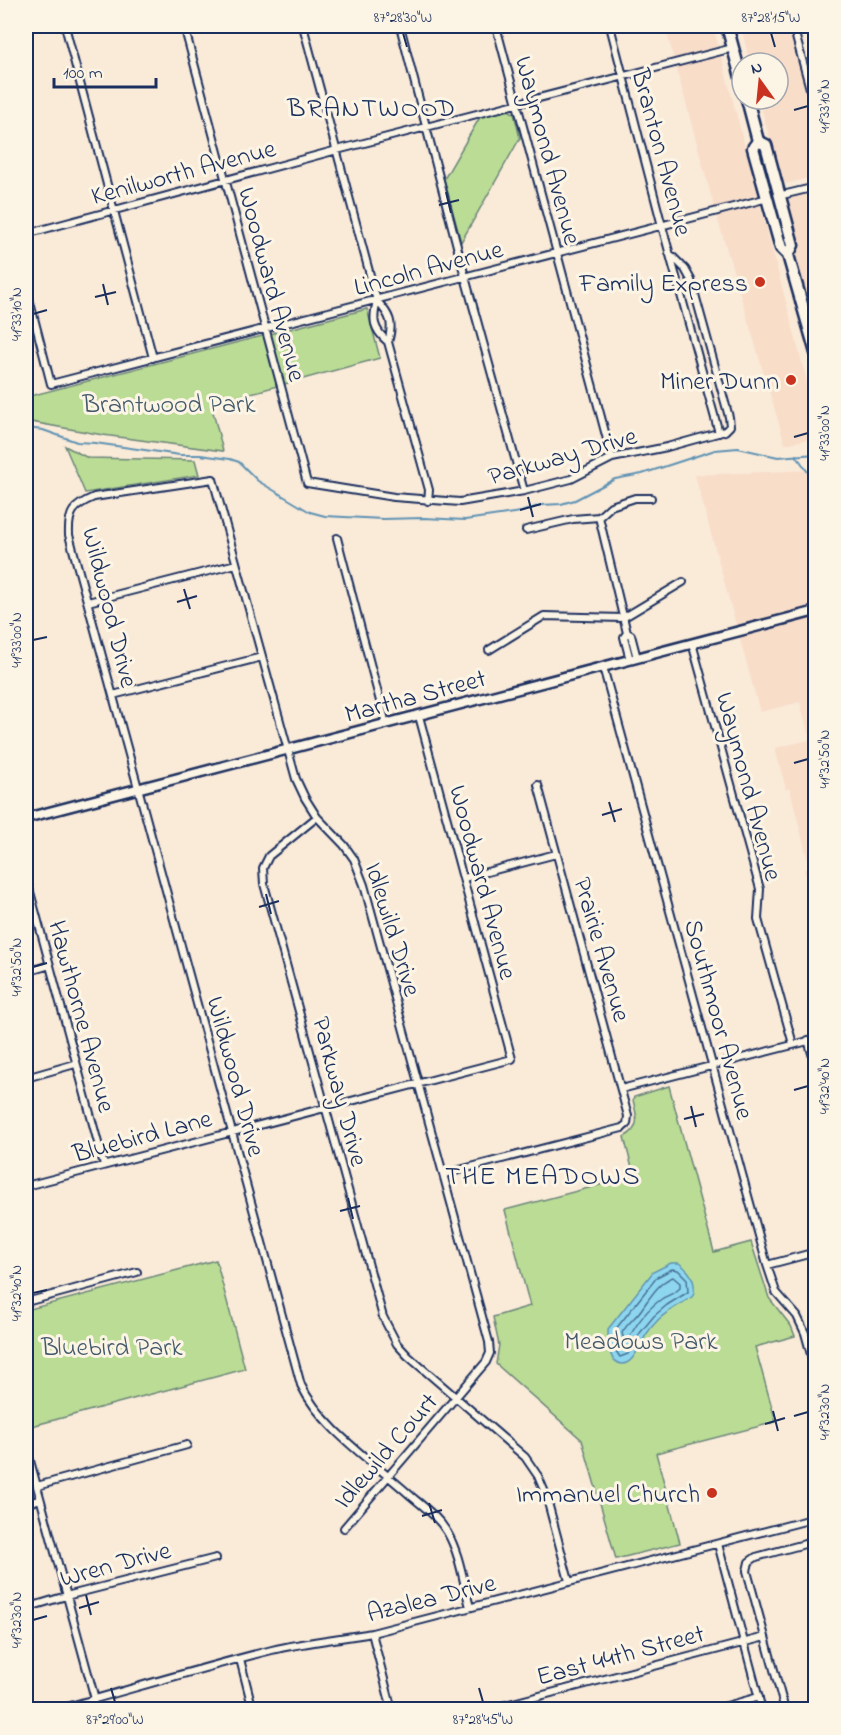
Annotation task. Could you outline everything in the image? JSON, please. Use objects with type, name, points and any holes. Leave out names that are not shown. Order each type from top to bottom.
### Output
[{"type":"highway","points":[[727,26],[734,51]]},
{"type":"highway","points":[[750,111],[758,141],[766,145],[793,244],[788,255]]},
{"type":"highway","points":[[758,141],[753,148],[781,248],[788,255],[816,353]]},
{"type":"street","points":[[65,26],[153,358]]},
{"type":"street","name":"Woodward Avenue","points":[[184,26],[307,483]]},
{"type":"street","points":[[303,26],[377,301],[373,316],[378,333],[388,342],[429,490],[428,501]]},
{"type":"street","points":[[400,26],[465,277],[524,490]]},
{"type":"street","points":[[412,26],[443,26]]},
{"type":"street","name":"Waymond Avenue","points":[[496,26],[612,458]]},
{"type":"street","name":"Branton Avenue","points":[[610,26],[669,253],[719,433],[730,426],[723,394],[691,280],[685,269],[669,253]]},
{"type":"street","points":[[793,26],[816,111]]},
{"type":"street","name":"Kenilworth Avenue","points":[[26,234],[337,150],[733,48]]},
{"type":"street","name":"Lincoln Avenue","points":[[26,287],[51,384],[816,186]]},
{"type":"street","points":[[377,301],[388,312],[392,329],[388,342]]},
{"type":"street","name":"Parkway Drive","points":[[307,483],[428,501],[460,502],[571,479],[612,458],[719,433]]},
{"type":"street","name":"Wildwood Drive","points":[[213,478],[94,497],[80,503],[71,512],[69,536],[302,1385],[309,1401],[320,1415],[433,1514],[446,1530],[454,1547],[470,1607]]},
{"type":"street","name":"Idlewild Drive","points":[[213,478],[296,779],[316,817],[344,844],[354,859],[364,885],[488,1336],[490,1353],[486,1362],[456,1398]]},
{"type":"street","points":[[526,530],[573,519],[598,517],[611,506],[635,498],[651,498]]},
{"type":"street","points":[[598,517],[627,633],[624,637],[634,659]]},
{"type":"street","points":[[337,538],[386,724]]},
{"type":"street","points":[[88,602],[236,564]]},
{"type":"street","points":[[489,650],[544,616],[623,618],[683,582]]},
{"type":"street","name":"Martha Street","points":[[26,818],[816,611]]},
{"type":"street","name":"Waymond Avenue","points":[[692,643],[759,889],[758,919],[792,1044]]},
{"type":"street","points":[[113,696],[262,657]]},
{"type":"street","name":"Southmoor Avenue","points":[[603,667],[767,1265],[776,1292],[797,1316],[805,1334],[816,1373]]},
{"type":"street","name":"Woodward Avenue","points":[[419,716],[512,1059]]},
{"type":"street","name":"Prairie Avenue","points":[[444,1174],[622,1128],[627,1124],[628,1116],[621,1089],[538,785]]},
{"type":"street","name":"Parkway Drive","points":[[316,817],[269,856],[262,868],[264,884],[383,1317],[397,1344],[408,1356],[525,1458],[538,1476],[546,1495],[569,1581]]},
{"type":"street","points":[[464,878],[556,854]]},
{"type":"street","name":"Hawthorne Avenue","points":[[26,877],[104,1165]]},
{"type":"street","points":[[26,972],[50,965]]},
{"type":"street","points":[[621,1089],[812,1040],[816,1067]]},
{"type":"street","name":"Bluebird Lane","points":[[26,1185],[512,1059]]},
{"type":"street","points":[[26,1078],[75,1064]]},
{"type":"street","points":[[767,1265],[816,1252]]},
{"type":"street","points":[[26,1302],[137,1272]]},
{"type":"street","points":[[816,1277],[813,1286],[816,1294]]},
{"type":"street","name":"Idlewild Court","points":[[344,1528],[456,1398]]},
{"type":"street","points":[[37,1486],[187,1445]]},
{"type":"street","points":[[26,1446],[95,1699]]},
{"type":"street","points":[[26,1504],[40,1500]]},
{"type":"street","name":"Azalea Drive","points":[[56,1710],[240,1659],[309,1642],[372,1633],[816,1518]]},
{"type":"street","points":[[785,1710],[747,1571],[749,1562],[756,1557],[816,1541]]},
{"type":"street","points":[[718,1544],[762,1710]]},
{"type":"street","name":"Wren Drive","points":[[26,1608],[216,1558]]},
{"type":"street","points":[[372,1633],[392,1710]]},
{"type":"street","name":"East 44th Street","points":[[486,1710],[765,1636]]},
{"type":"street","points":[[240,1659],[253,1710]]},
{"type":"street","points":[[712,1710],[759,1697]]},
{"type":"shaded area","points":[[665,26],[713,26],[730,90],[730,111],[735,111],[815,412],[815,438],[785,444],[715,210]]},
{"type":"shaded area","points":[[741,26],[791,26],[815,120],[815,176],[786,184],[781,180],[762,111],[790,111],[790,51],[747,51]]},
{"type":"shaded area","points":[[815,188],[815,350],[789,256],[782,196]]},
{"type":"shaded area","points":[[815,470],[815,911],[804,869],[810,869],[790,789],[786,789],[775,748],[810,740],[800,702],[760,712],[695,475]]},
{"type":"green space","points":[[508,110],[514,113],[520,138],[461,242],[444,179],[480,117]]},
{"type":"green space","name":"Brantwood Park","points":[[367,309],[380,358],[211,404],[223,451],[103,435],[26,421],[26,397]]},
{"type":"green space","points":[[65,446],[88,458],[195,460],[199,475],[85,493]]},
{"type":"green space","name":"Meadows Park","points":[[669,1086],[714,1252],[751,1242],[769,1298],[791,1326],[795,1336],[755,1347],[776,1422],[656,1453],[680,1543],[616,1559],[582,1440],[496,1364],[499,1345],[493,1317],[530,1306],[505,1210],[634,1176],[624,1137],[633,1130],[636,1122],[634,1097]]},
{"type":"green space","name":"Bluebird Park","points":[[216,1260],[245,1369],[28,1427],[26,1417],[26,1310]]},
{"type":"water","points":[[671,1263],[679,1263],[689,1273],[694,1286],[693,1296],[658,1320],[630,1361],[620,1364],[611,1354],[608,1329],[653,1272]]},
{"type":"waterway","points":[[26,428],[43,430],[77,442],[230,459],[239,462],[258,481],[310,512],[325,516],[383,519],[465,520],[521,512],[541,505],[561,504],[575,500],[615,479],[642,474],[715,450],[738,448],[778,457],[816,454]]},
{"type":"waterway","points":[[796,455],[816,484]]},
{"type":"place","name":"Family Express","points":[[760,282]]},
{"type":"place","name":"Miner Dunn","points":[[791,380]]},
{"type":"place","name":"Immanuel Church","points":[[712,1493]]},
{"type":"district","name":"BRANTWOOD","points":[[372,107]]},
{"type":"district","name":"THE MEADOWS","points":[[543,1175]]}]
